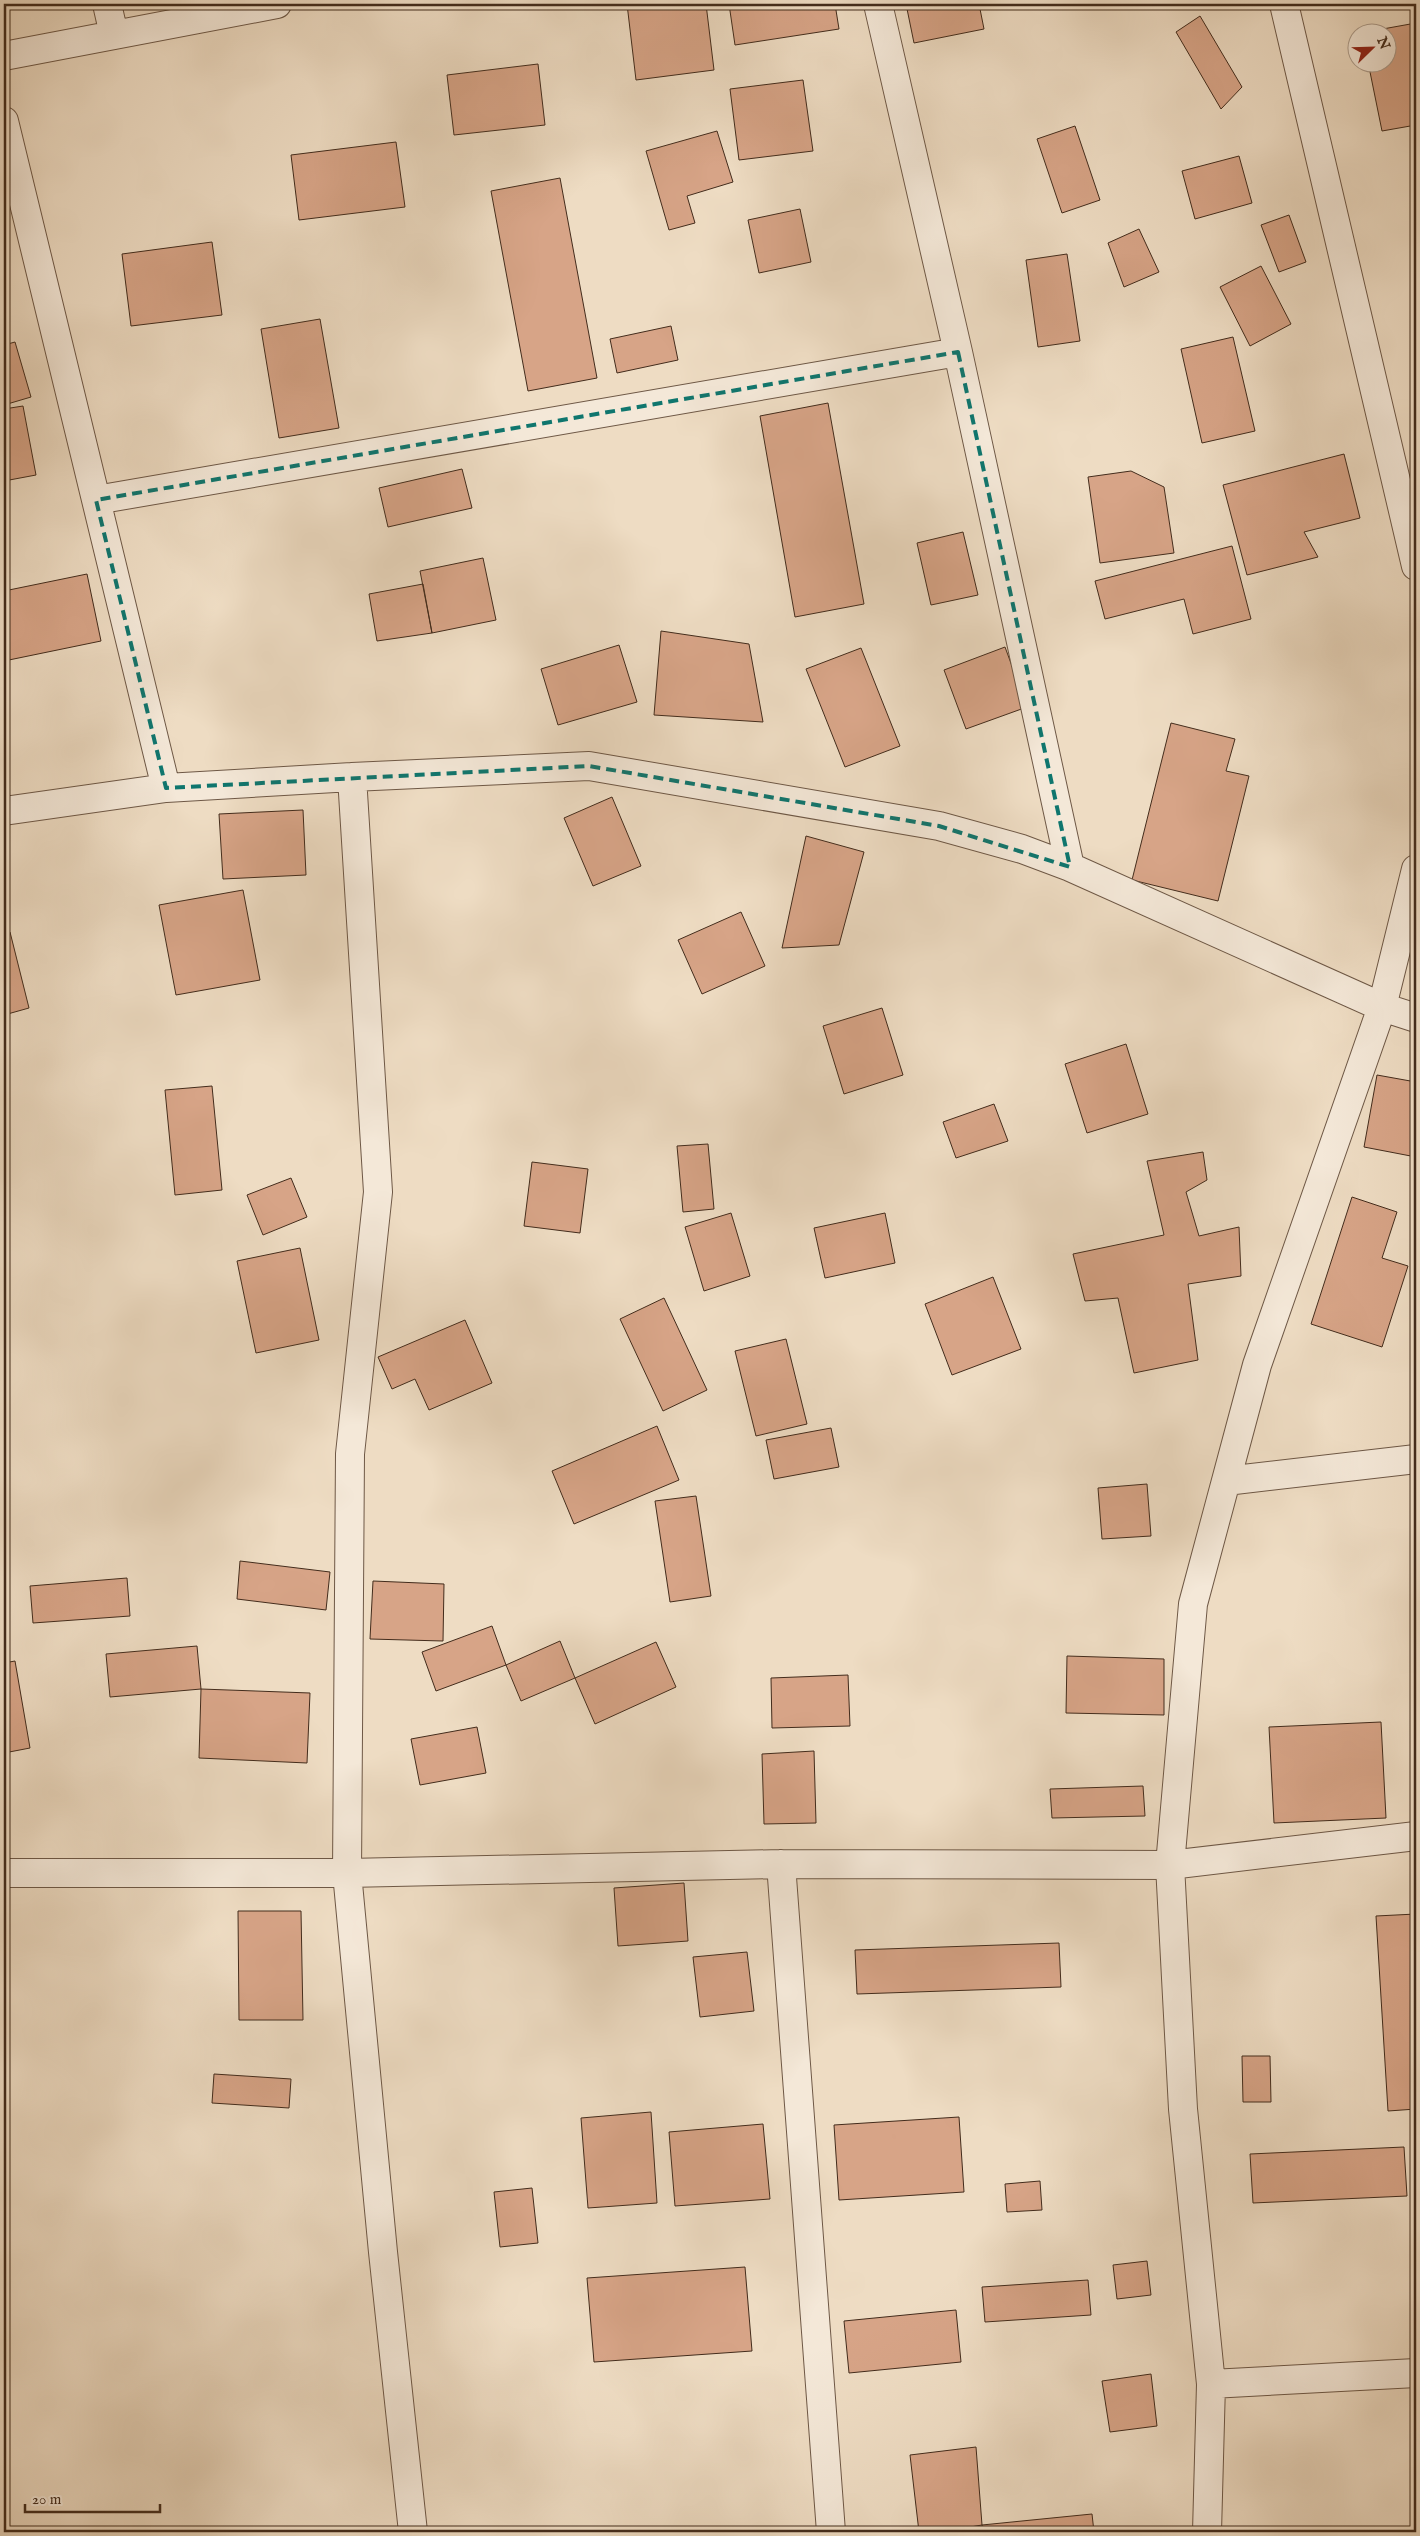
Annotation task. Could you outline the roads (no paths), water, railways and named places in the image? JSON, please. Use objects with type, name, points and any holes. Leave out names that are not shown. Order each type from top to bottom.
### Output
[{"type":"street","points":[[107,4],[114,35]]},
{"type":"street","points":[[4,56],[277,4]]},
{"type":"street","points":[[878,4],[958,352],[1070,867]]},
{"type":"street","points":[[1284,4],[1407,482],[1416,566]]},
{"type":"street","points":[[4,121],[166,788]]},
{"type":"street","points":[[96,500],[958,352]]},
{"type":"street","points":[[4,811],[166,788],[589,766],[939,826],[1022,849],[1070,867],[1382,1007],[1416,1018]]},
{"type":"street","points":[[352,777],[378,1192],[350,1454],[347,1873],[382,2242],[413,2532]]},
{"type":"street","points":[[1207,2532],[1211,2384],[1183,2109],[1170,1864],[1193,1604],[1257,1365],[1382,1007],[1416,869]]},
{"type":"street","points":[[1226,1481],[1416,1458]]},
{"type":"street","points":[[4,1873],[347,1873],[781,1864],[1170,1864],[1416,1836]]},
{"type":"street","points":[[781,1864],[832,2532]]},
{"type":"street","points":[[1211,2384],[1416,2374]]}]
